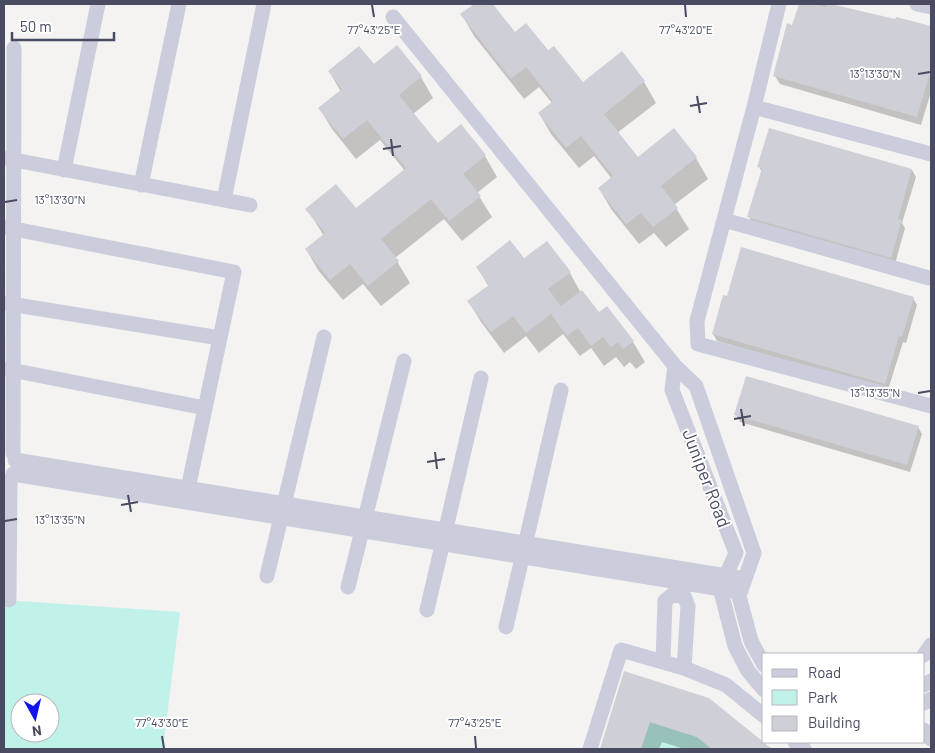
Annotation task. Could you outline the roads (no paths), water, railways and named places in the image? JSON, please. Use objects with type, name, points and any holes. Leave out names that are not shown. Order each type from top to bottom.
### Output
[{"type":"street","points":[[64,170],[98,4]]},
{"type":"street","points":[[141,184],[179,4]]},
{"type":"street","points":[[224,200],[264,4]]},
{"type":"street","points":[[779,4],[754,107],[697,321],[698,344],[931,406]]},
{"type":"street","points":[[917,4],[931,7]]},
{"type":"street","points":[[393,17],[675,366],[696,386],[754,553],[739,596],[751,641],[762,661]]},
{"type":"street","points":[[4,76],[14,48],[9,159],[9,600]]},
{"type":"street","points":[[754,107],[931,154]]},
{"type":"street","points":[[9,159],[250,205]]},
{"type":"street","points":[[724,220],[929,278]]},
{"type":"street","points":[[9,228],[234,272],[187,495]]},
{"type":"street","points":[[9,303],[220,338]]},
{"type":"street","points":[[267,576],[324,337]]},
{"type":"street","points":[[348,587],[404,361]]},
{"type":"street","name":"Juniper Road","points":[[675,366],[672,390],[736,553],[723,582]]},
{"type":"street","points":[[9,370],[205,408]]},
{"type":"street","points":[[427,610],[481,378]]},
{"type":"street","points":[[506,627],[561,390]]},
{"type":"street","points":[[10,466],[743,585]]},
{"type":"street","points":[[723,582],[735,646],[748,671],[762,688]]},
{"type":"street","points":[[663,662],[665,601],[672,596],[684,596],[688,606],[684,668]]},
{"type":"street","points":[[590,749],[621,650],[684,668],[726,685],[762,714]]}]
